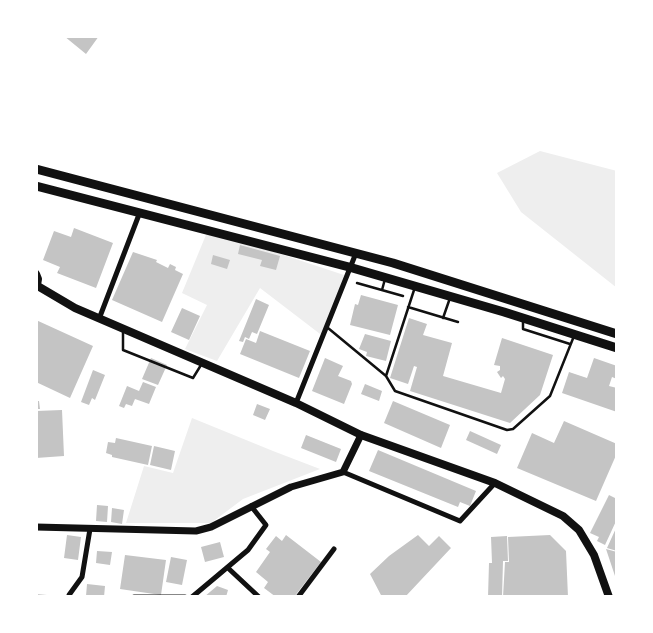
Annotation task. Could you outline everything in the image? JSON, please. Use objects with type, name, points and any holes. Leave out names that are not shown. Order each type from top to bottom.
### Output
[{"type":"main road","points":[[36,169],[356,253],[510,298],[617,334]]},
{"type":"main road","points":[[36,186],[386,277],[617,348]]},
{"type":"main road","points":[[36,192],[50,189]]},
{"type":"main road","points":[[36,274],[38,278],[36,285],[74,308],[123,331],[296,403],[361,435],[495,483],[563,516],[579,530],[594,555],[609,597]]},
{"type":"street","points":[[98,319],[140,212]]},
{"type":"street","points":[[296,403],[356,253]]},
{"type":"street","points":[[343,472],[361,435]]},
{"type":"street","points":[[36,527],[196,531],[232,518],[251,505],[291,487],[343,472],[460,521],[495,483]]},
{"type":"street","points":[[192,597],[248,550],[266,525],[251,505]]},
{"type":"street","points":[[69,596],[82,577],[90,529]]},
{"type":"street","points":[[298,597],[334,549]]},
{"type":"street","points":[[228,568],[259,597]]},
{"type":"street","points":[[134,597],[185,597]]},
{"type":"lane","points":[[382,290],[386,277]]},
{"type":"lane","points":[[357,283],[404,296]]},
{"type":"lane","points":[[386,376],[415,286]]},
{"type":"lane","points":[[443,318],[450,296]]},
{"type":"lane","points":[[408,307],[458,322]]},
{"type":"lane","points":[[523,318],[523,329],[571,344]]},
{"type":"lane","points":[[326,326],[386,376],[395,391],[507,430],[513,429],[550,396],[575,334]]},
{"type":"lane","points":[[123,331],[123,350],[193,378],[202,364]]},
{"type":"shaded area","points":[[540,151],[617,171],[617,288],[521,212],[497,173]]},
{"type":"shaded area","points":[[208,230],[344,275],[324,337],[260,288],[217,361],[185,349],[207,305],[182,293]]},
{"type":"shaded area","points":[[192,418],[320,469],[243,499],[211,523],[126,523],[144,466],[173,473]]},
{"type":"building","points":[[64,36],[99,36],[86,54]]},
{"type":"building","points":[[74,228],[113,243],[96,288],[57,273],[60,267],[43,260],[54,231],[71,237]]},
{"type":"building","points":[[240,245],[280,256],[276,270],[260,266],[262,260],[238,254]]},
{"type":"building","points":[[133,252],[157,260],[156,262],[168,268],[170,264],[176,267],[175,270],[183,274],[162,322],[112,300]]},
{"type":"building","points":[[213,255],[230,260],[227,269],[211,264]]},
{"type":"building","points":[[361,295],[398,305],[390,335],[350,325],[355,304],[358,305]]},
{"type":"building","points":[[256,299],[269,305],[257,334],[252,332],[249,339],[245,337],[243,342],[239,341]]},
{"type":"building","points":[[182,308],[200,316],[189,340],[171,332]]},
{"type":"building","points":[[409,318],[427,324],[423,335],[452,343],[443,376],[501,393],[505,379],[503,376],[501,378],[497,372],[500,370],[500,366],[494,365],[502,338],[553,355],[540,395],[510,423],[410,391],[417,367],[414,366],[408,384],[390,378]]},
{"type":"building","points":[[36,320],[93,346],[70,398],[36,382]]},
{"type":"building","points":[[260,331],[310,351],[299,378],[240,354],[246,339],[256,343]]},
{"type":"building","points":[[365,334],[391,341],[386,361],[366,356],[367,352],[359,349]]},
{"type":"building","points":[[151,358],[167,365],[158,385],[142,379]]},
{"type":"building","points":[[325,358],[343,366],[338,376],[351,381],[352,384],[344,404],[312,391]]},
{"type":"building","points":[[594,358],[617,366],[617,379],[612,377],[609,386],[617,388],[617,412],[562,393],[569,372],[587,378]]},
{"type":"building","points":[[93,370],[105,375],[95,400],[92,398],[89,405],[81,402]]},
{"type":"building","points":[[143,382],[156,387],[149,404],[135,399],[132,406],[126,404],[124,408],[119,406],[127,386],[139,391]]},
{"type":"building","points":[[365,384],[382,391],[379,401],[361,394]]},
{"type":"building","points":[[36,401],[39,401],[40,409],[36,409]]},
{"type":"building","points":[[393,401],[450,425],[441,448],[384,423]]},
{"type":"building","points":[[257,404],[270,409],[265,420],[253,415]]},
{"type":"building","points":[[62,410],[64,456],[36,458],[36,411]]},
{"type":"building","points":[[564,421],[617,444],[617,453],[596,501],[517,468],[532,433],[554,443]]},
{"type":"building","points":[[470,431],[501,445],[497,454],[466,440]]},
{"type":"building","points":[[306,435],[341,449],[336,462],[301,448]]},
{"type":"building","points":[[116,438],[152,446],[148,465],[112,457],[112,455],[106,453],[108,442],[115,443]]},
{"type":"building","points":[[154,446],[175,451],[171,470],[150,465]]},
{"type":"building","points":[[378,450],[476,491],[470,506],[460,502],[458,507],[369,471]]},
{"type":"building","points":[[609,495],[617,499],[617,519],[605,545],[597,541],[599,537],[590,533]]},
{"type":"building","points":[[97,505],[108,506],[107,522],[96,521]]},
{"type":"building","points":[[112,508],[124,510],[122,524],[111,522]]},
{"type":"building","points":[[617,526],[617,551],[607,548]]},
{"type":"building","points":[[67,535],[81,537],[78,560],[64,558]]},
{"type":"building","points":[[286,535],[321,562],[294,597],[276,597],[264,588],[268,582],[256,572],[270,552],[266,549],[276,536],[282,541]]},
{"type":"building","points":[[418,535],[429,546],[439,536],[451,548],[405,597],[382,597],[370,574],[389,556]]},
{"type":"building","points":[[550,535],[566,551],[568,597],[503,597],[505,562],[509,562],[508,537]]},
{"type":"building","points":[[507,536],[508,561],[503,561],[502,597],[488,597],[489,563],[492,563],[491,537]]},
{"type":"building","points":[[220,542],[224,557],[205,562],[201,547]]},
{"type":"building","points":[[606,549],[617,552],[617,577],[615,576]]},
{"type":"building","points":[[97,551],[112,552],[110,565],[96,563]]},
{"type":"building","points":[[125,555],[166,560],[161,595],[120,589]]},
{"type":"building","points":[[171,557],[187,560],[182,585],[166,582]]},
{"type":"building","points":[[87,584],[105,586],[104,597],[86,596]]},
{"type":"building","points":[[217,586],[228,590],[226,597],[204,597]]},
{"type":"building","points":[[36,594],[47,595],[47,597],[36,597]]}]
